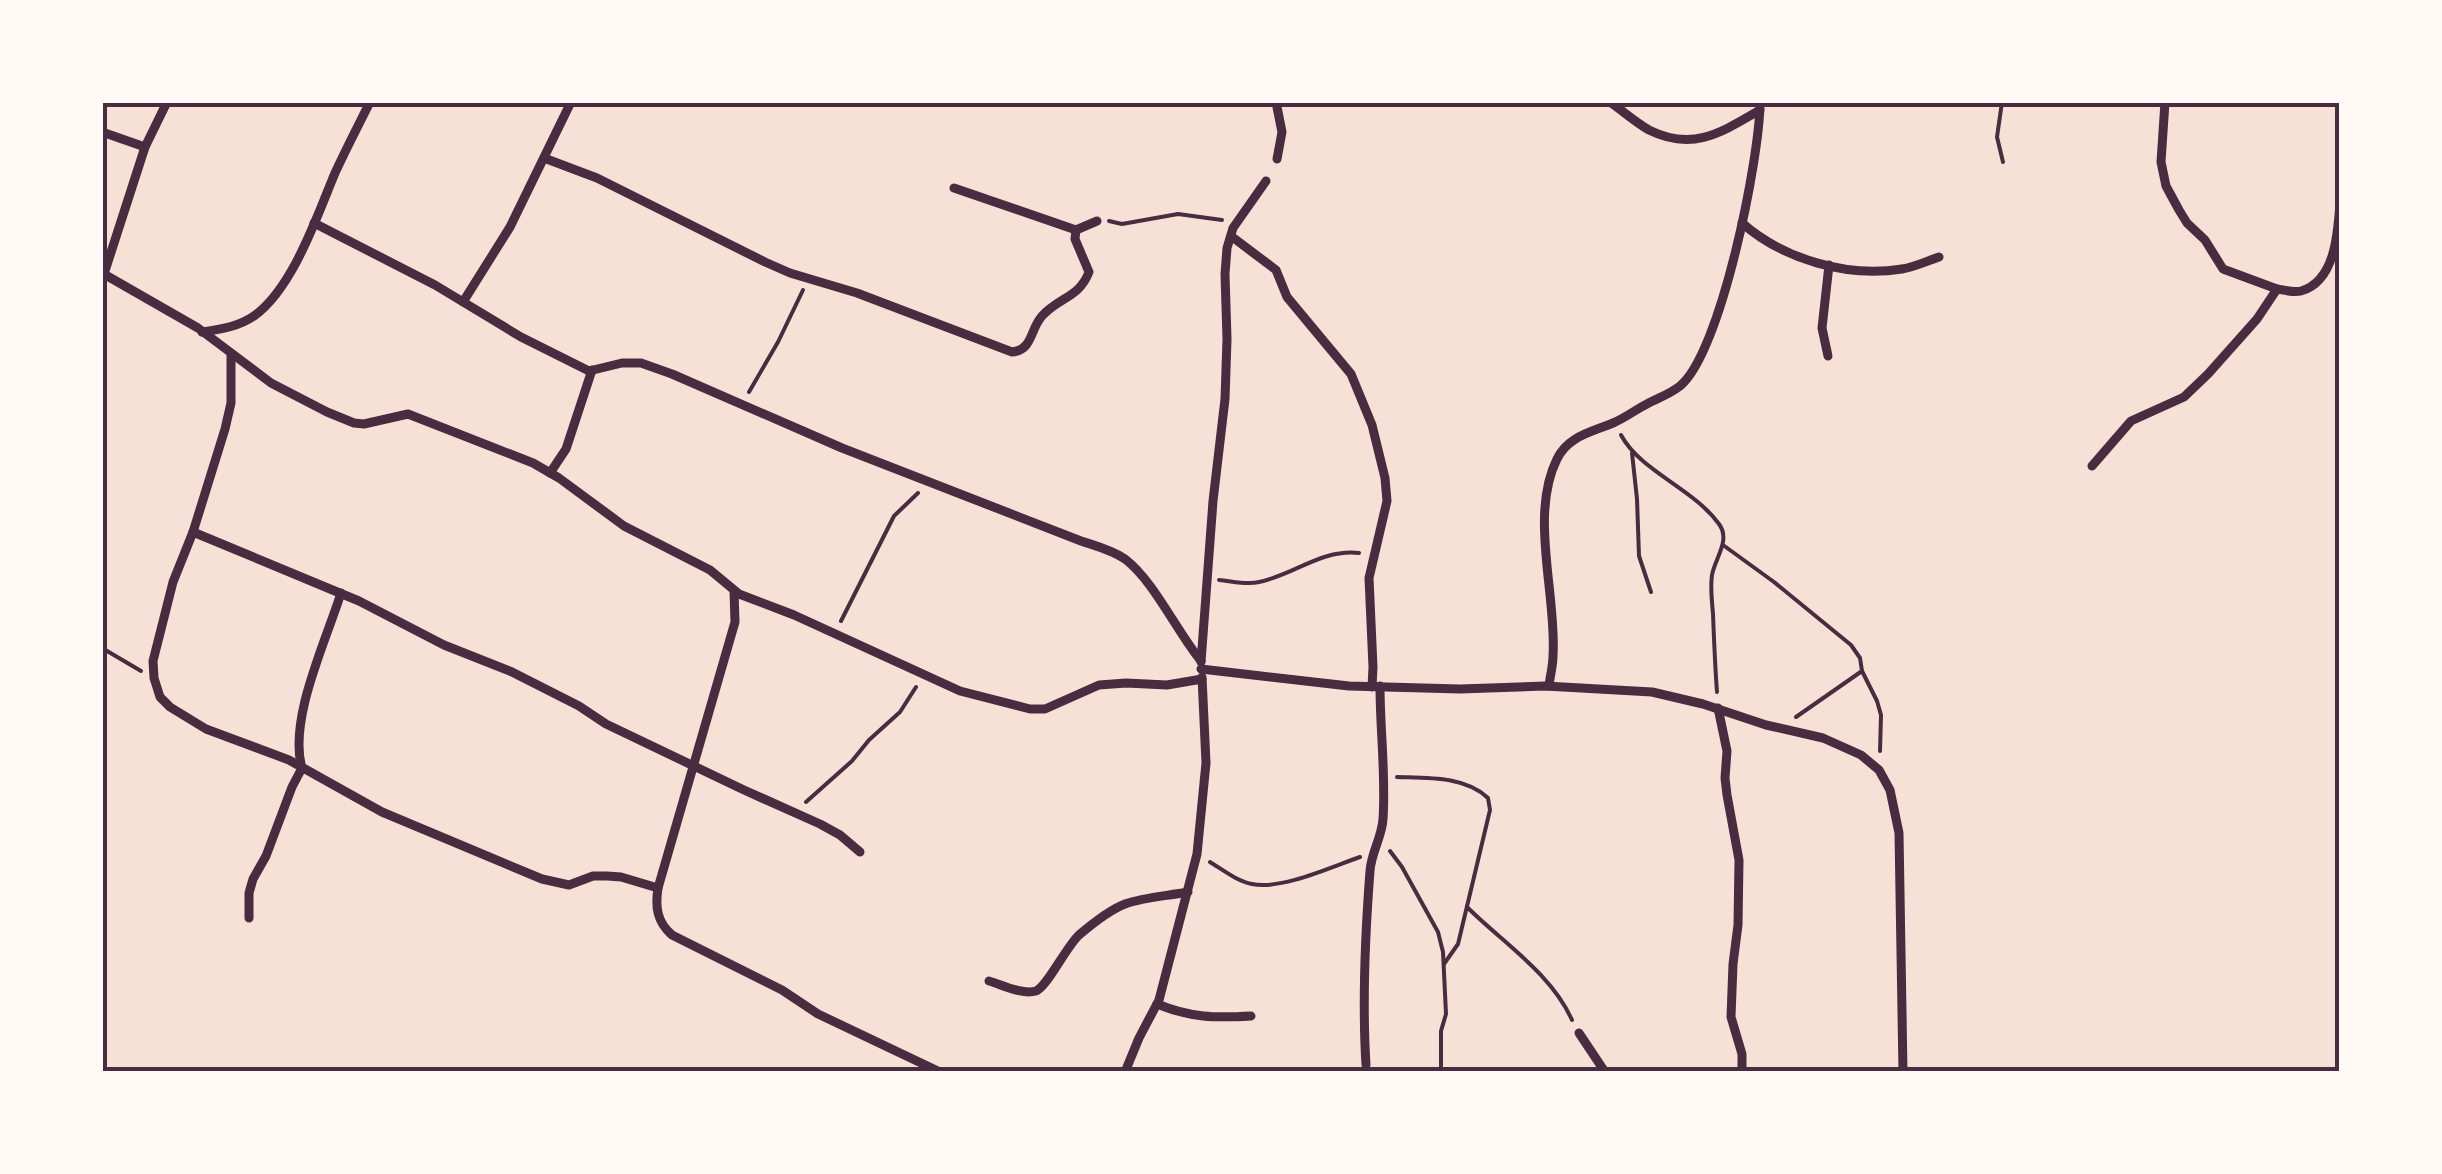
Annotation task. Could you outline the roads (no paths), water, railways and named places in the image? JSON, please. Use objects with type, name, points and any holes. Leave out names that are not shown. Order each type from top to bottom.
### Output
[{"type":"street","points":[[167,102],[145,146],[103,273],[202,332],[271,383],[354,423],[408,414],[533,463],[624,526],[710,570],[734,591],[960,691],[1030,709],[1045,709],[1099,685],[1167,685],[1201,670],[1376,687],[1549,686],[1652,692],[1823,738],[1861,755],[1879,770],[1890,790],[1899,833],[1904,1072]]},
{"type":"street","points":[[202,332],[238,326],[258,314],[290,274],[370,102]]},
{"type":"street","points":[[463,302],[510,227],[571,102]]},
{"type":"street","points":[[1276,102],[1282,132],[1277,159]]},
{"type":"street","points":[[2165,102],[2161,162],[2166,186],[2186,223],[2205,240],[2222,269],[2277,289],[2303,291],[2318,280],[2332,259],[2340,202]]},
{"type":"street","points":[[1616,104],[1649,130],[1674,139],[1692,140],[1709,138],[1760,106]]},
{"type":"street","points":[[1549,686],[1554,654],[1546,502],[1551,476],[1567,445],[1588,431],[1615,422],[1671,393],[1693,372],[1737,250],[1760,128],[1760,106]]},
{"type":"street","points":[[102,132],[145,146]]},
{"type":"street","points":[[544,158],[596,178],[765,262],[857,292],[1004,350],[1022,351],[1041,317],[1085,283],[1089,272],[1075,238],[1076,230]]},
{"type":"street","points":[[1125,1072],[1157,1004],[1197,854],[1206,764],[1201,670],[1225,399],[1224,274],[1237,222],[1266,181]]},
{"type":"street","points":[[954,188],[1076,230],[1097,221]]},
{"type":"street","points":[[314,223],[435,284],[521,337],[581,367],[592,370],[640,363],[672,374],[932,483],[1112,552],[1141,575],[1201,670]]},
{"type":"street","points":[[1742,223],[1774,246],[1829,265],[1899,270],[1939,257]]},
{"type":"street","points":[[1231,236],[1276,270],[1287,296],[1351,374],[1372,425],[1385,478],[1385,516],[1369,578],[1384,776],[1383,824],[1370,868],[1365,938],[1366,1066]]},
{"type":"street","points":[[1828,356],[1822,328],[1829,265]]},
{"type":"street","points":[[2092,466],[2131,421],[2184,397],[2258,319],[2277,289]]},
{"type":"street","points":[[231,354],[231,403],[226,430],[178,570],[153,661],[160,697],[170,708],[206,728],[302,768],[382,812],[542,879],[568,885],[593,876],[622,877],[658,888]]},
{"type":"street","points":[[550,472],[566,448],[592,370]]},
{"type":"street","points":[[193,532],[341,593],[524,678],[606,724],[840,835],[860,852]]},
{"type":"street","points":[[734,591],[735,622],[658,888],[657,912],[663,927],[782,990],[818,1014],[940,1072]]},
{"type":"street","points":[[249,918],[252,878],[266,856],[302,768],[298,736],[341,593]]},
{"type":"street","points":[[1718,708],[1727,751],[1726,795],[1739,860],[1731,1018],[1742,1054],[1742,1072]]},
{"type":"street","points":[[990,982],[1035,991],[1044,986],[1062,954],[1078,936],[1109,912],[1126,904],[1188,892]]},
{"type":"street","points":[[1157,1004],[1200,1017],[1251,1016]]},
{"type":"street","points":[[1579,1033],[1605,1072]]}]
